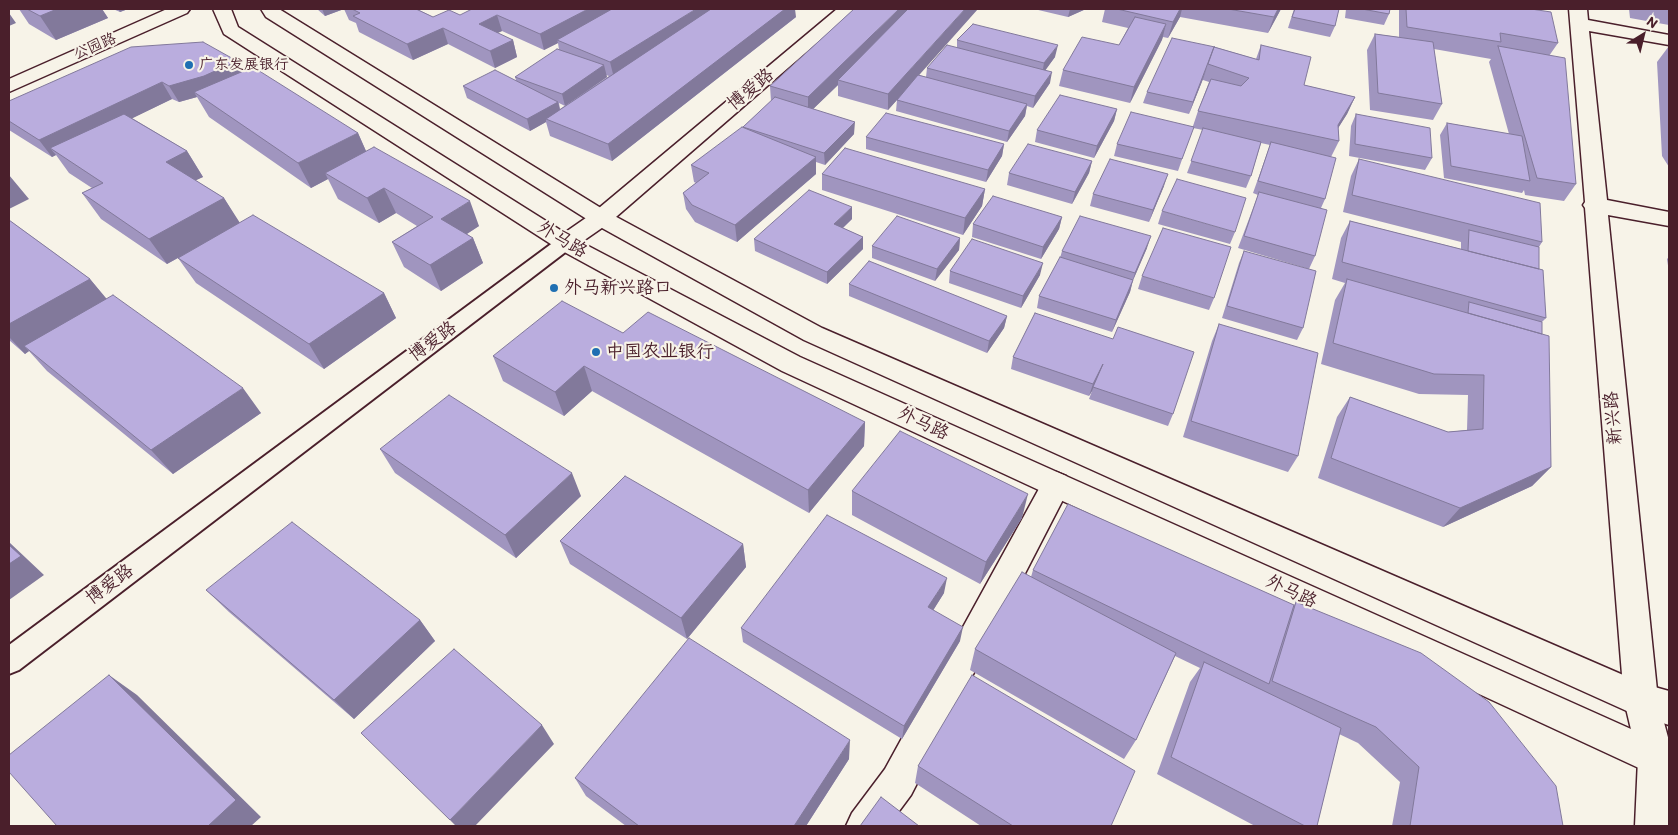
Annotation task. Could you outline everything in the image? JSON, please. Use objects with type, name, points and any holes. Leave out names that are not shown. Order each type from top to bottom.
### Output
[{"type":"street","name":"公园路","points":[[9,86],[181,9]]},
{"type":"street","name":"外马路","points":[[222,9],[230,30],[565,243],[792,364],[1663,762]]},
{"type":"street","points":[[270,9],[272,13],[601,218],[813,334],[1641,700],[1669,708]]},
{"type":"street","name":"博爱路","points":[[9,661],[565,243],[601,218],[847,9]]},
{"type":"street","points":[[1578,16],[1669,40]]},
{"type":"street","name":"新兴路","points":[[1578,16],[1641,700],[1663,762],[1654,826]]},
{"type":"street","points":[[1594,205],[1669,219]]},
{"type":"street","points":[[865,826],[898,782],[1056,484]]},
{"type":"building","points":[[27,9],[57,9],[40,16]]},
{"type":"building","points":[[352,9],[416,9],[433,17],[449,10],[460,15],[472,9],[588,9],[540,34],[497,15],[479,24],[513,40],[490,51],[443,28],[407,44],[353,16],[360,13]]},
{"type":"building","points":[[612,9],[696,9],[610,62],[557,40]]},
{"type":"building","points":[[711,9],[785,9],[608,144],[546,119]]},
{"type":"building","points":[[854,9],[899,9],[808,97],[770,86]]},
{"type":"building","points":[[908,9],[965,9],[888,94],[838,80]]},
{"type":"building","points":[[1117,9],[1180,9],[1173,22]]},
{"type":"building","points":[[1228,9],[1278,9],[1274,17]]},
{"type":"building","points":[[1295,9],[1339,9],[1335,26],[1292,17]]},
{"type":"building","points":[[1362,9],[1390,9],[1389,14]]},
{"type":"building","points":[[1406,9],[1531,9],[1551,12],[1558,43],[1500,33],[1501,42],[1407,27]]},
{"type":"building","points":[[1135,17],[1166,24],[1134,87],[1063,70],[1082,37],[1119,45]]},
{"type":"building","points":[[973,24],[1058,45],[1044,63],[957,40]]},
{"type":"building","points":[[1375,34],[1433,42],[1442,104],[1378,93]]},
{"type":"building","points":[[1172,38],[1215,47],[1193,102],[1147,92]]},
{"type":"building","points":[[203,42],[237,61],[204,76],[169,86],[162,82],[39,140],[9,121],[9,101],[131,47]]},
{"type":"building","points":[[947,45],[1052,72],[1035,96],[927,68]]},
{"type":"building","points":[[1261,45],[1311,57],[1304,85],[1355,97],[1338,125],[1339,141],[1198,111],[1211,79],[1241,86],[1249,78],[1208,64],[1214,47],[1259,60]]},
{"type":"building","points":[[1498,46],[1565,58],[1576,184],[1537,178]]},
{"type":"building","points":[[557,49],[604,65],[562,94],[515,77]]},
{"type":"building","points":[[253,67],[358,133],[298,163],[194,92]]},
{"type":"building","points":[[495,70],[558,102],[527,119],[463,86]]},
{"type":"building","points":[[918,75],[1027,104],[1009,131],[897,100]]},
{"type":"building","points":[[1060,95],[1117,109],[1097,146],[1037,130]]},
{"type":"building","points":[[775,97],[855,122],[824,153],[743,127]]},
{"type":"building","points":[[1131,112],[1194,127],[1182,159],[1117,144]]},
{"type":"building","points":[[886,113],[1004,144],[988,170],[866,137]]},
{"type":"building","points":[[124,114],[187,151],[166,162],[224,198],[149,239],[82,193],[103,183],[50,148]]},
{"type":"building","points":[[1356,114],[1430,128],[1432,158],[1355,144]]},
{"type":"building","points":[[1447,123],[1522,136],[1530,181],[1451,166]]},
{"type":"building","points":[[742,127],[816,157],[735,225],[692,205],[683,193],[709,173],[691,165]]},
{"type":"building","points":[[1203,128],[1261,142],[1251,176],[1191,161]]},
{"type":"building","points":[[1271,142],[1336,158],[1325,199],[1258,181]]},
{"type":"building","points":[[1028,144],[1092,161],[1075,192],[1009,173]]},
{"type":"building","points":[[374,147],[470,201],[441,219],[473,238],[430,265],[392,242],[433,217],[384,188],[367,198],[325,173]]},
{"type":"building","points":[[845,148],[985,189],[965,218],[822,174]]},
{"type":"building","points":[[1110,159],[1168,174],[1153,210],[1093,194]]},
{"type":"building","points":[[1359,159],[1540,203],[1542,242],[1352,195]]},
{"type":"building","points":[[1177,179],[1246,198],[1235,232],[1162,211]]},
{"type":"building","points":[[809,190],[852,207],[834,224],[863,237],[827,272],[754,239]]},
{"type":"building","points":[[1259,192],[1327,210],[1315,256],[1244,236]]},
{"type":"building","points":[[993,196],[1062,217],[1043,247],[973,224]]},
{"type":"building","points":[[253,215],[384,293],[309,344],[178,258]]},
{"type":"building","points":[[897,216],[960,238],[937,269],[872,246]]},
{"type":"building","points":[[1080,216],[1151,236],[1135,273],[1062,251]]},
{"type":"building","points":[[9,220],[90,279],[9,324]]},
{"type":"building","points":[[1350,221],[1543,270],[1546,318],[1342,262]]},
{"type":"building","points":[[1163,228],[1231,247],[1214,298],[1142,276]]},
{"type":"building","points":[[1469,230],[1539,247],[1539,269],[1468,251]]},
{"type":"building","points":[[972,239],[1043,263],[1023,296],[950,271]]},
{"type":"building","points":[[1244,251],[1316,271],[1303,328],[1227,306]]},
{"type":"building","points":[[1060,257],[1133,280],[1116,320],[1039,296]]},
{"type":"building","points":[[869,261],[1007,316],[989,341],[849,284]]},
{"type":"building","points":[[1347,279],[1549,336],[1551,467],[1460,508],[1331,458],[1350,397],[1448,432],[1483,429],[1484,375],[1434,374],[1333,343]]},
{"type":"building","points":[[113,295],[243,388],[151,450],[24,346]]},
{"type":"building","points":[[562,301],[623,333],[648,312],[865,422],[808,490],[584,366],[555,392],[493,356]]},
{"type":"building","points":[[1469,302],[1542,322],[1542,334],[1468,313]]},
{"type":"building","points":[[1035,313],[1113,339],[1118,327],[1194,352],[1173,414],[1093,387],[1103,364],[1093,384],[1013,357]]},
{"type":"building","points":[[1219,324],[1318,353],[1298,456],[1191,421]]},
{"type":"building","points":[[449,395],[572,473],[505,535],[380,449]]},
{"type":"building","points":[[900,431],[1028,494],[986,562],[852,491]]},
{"type":"building","points":[[625,476],[743,544],[681,618],[560,541]]},
{"type":"building","points":[[1068,504],[1294,605],[1269,684],[1033,570]]},
{"type":"building","points":[[827,515],[947,578],[928,607],[963,627],[904,726],[741,628]]},
{"type":"building","points":[[292,522],[420,620],[334,700],[206,590]]},
{"type":"building","points":[[9,545],[21,556],[9,564]]},
{"type":"building","points":[[1022,572],[1176,653],[1136,740],[975,649]]},
{"type":"building","points":[[1296,602],[1421,653],[1489,702],[1556,786],[1563,826],[1410,826],[1419,767],[1376,727],[1272,681]]},
{"type":"building","points":[[689,638],[850,740],[794,826],[639,826],[575,778]]},
{"type":"building","points":[[454,649],[542,725],[450,820],[361,733]]},
{"type":"building","points":[[1204,662],[1341,728],[1317,826],[1305,826],[1171,757]]},
{"type":"building","points":[[109,675],[236,800],[208,826],[57,826],[9,772],[9,755]]},
{"type":"building","points":[[972,675],[1135,771],[1111,826],[1013,826],[918,766]]},
{"type":"building","points":[[881,797],[919,826],[860,826]]},
{"type":"place","name":"广东发展银行","points":[[189,65]]},
{"type":"place","name":"外马新兴路口","points":[[554,288]]},
{"type":"place","name":"中国农业银行","points":[[596,352]]}]
